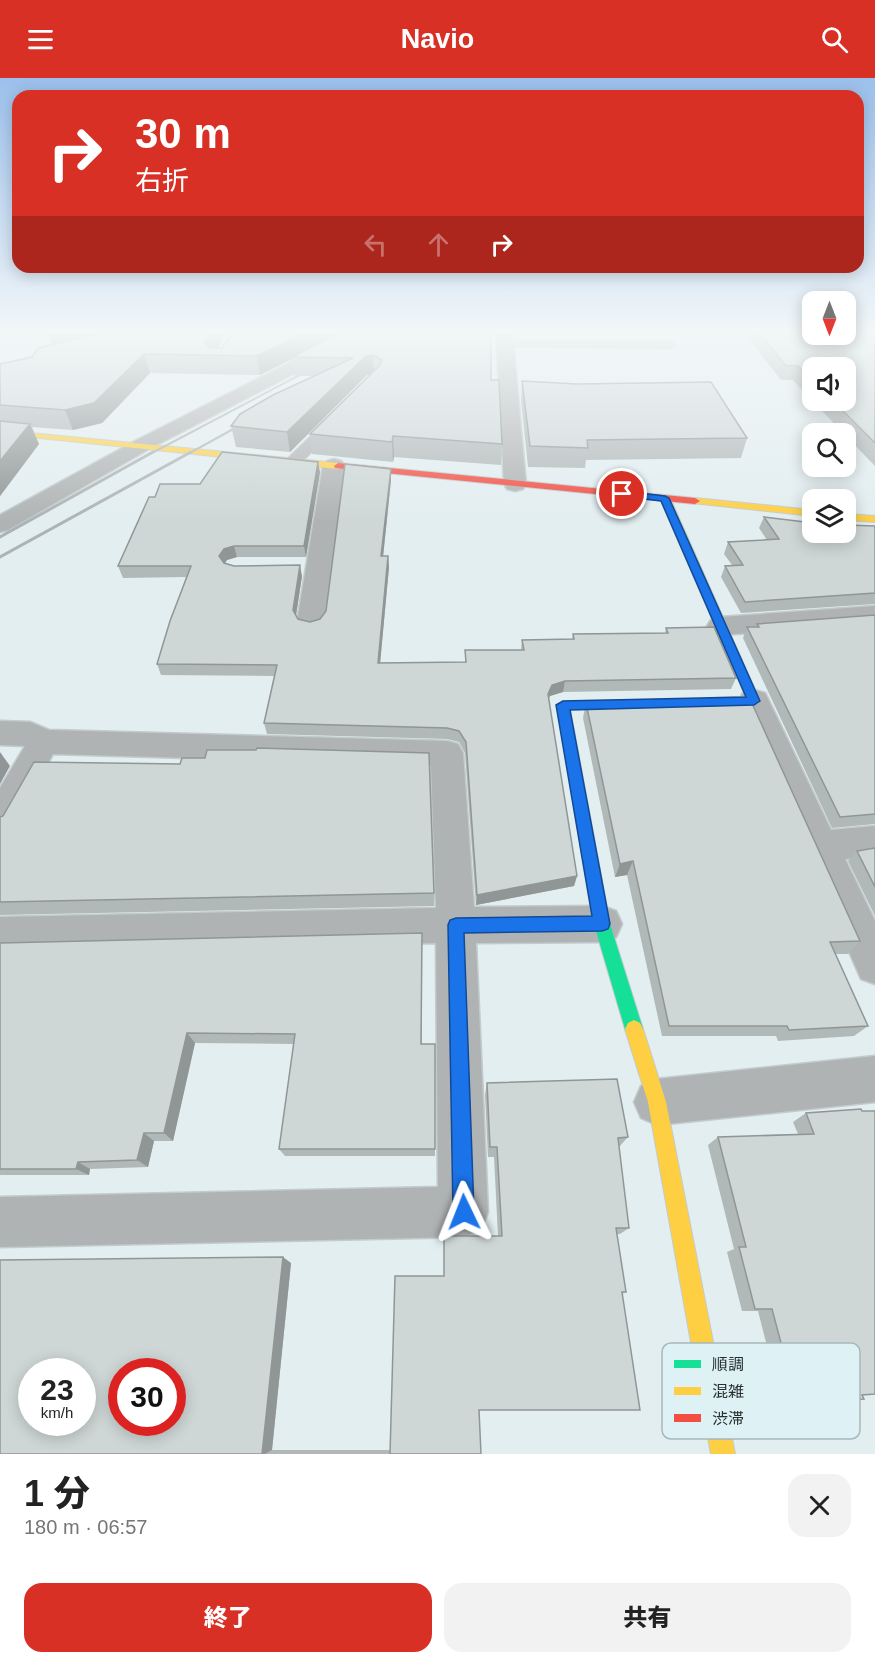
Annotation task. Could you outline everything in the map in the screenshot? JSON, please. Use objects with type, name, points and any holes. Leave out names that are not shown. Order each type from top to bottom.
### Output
[{"type":"street","points":[[0,525],[142,445],[241,394]]},
{"type":"street","points":[[508,394],[515,484]]},
{"type":"street","points":[[0,432],[802,512]]},
{"type":"street","points":[[311,622],[307,566],[334,465]]},
{"type":"street","points":[[665,498],[754,701],[875,965]]},
{"type":"street","points":[[856,517],[875,519]]},
{"type":"street","points":[[721,626],[875,615]]},
{"type":"street","points":[[694,702],[754,701]]},
{"type":"street","points":[[646,703],[563,705],[602,924],[657,1102],[702,1343]]},
{"type":"street","points":[[0,734],[30,734],[44,742],[447,753],[456,925],[464,1212],[0,1222]]},
{"type":"street","points":[[0,819],[44,742]]},
{"type":"street","points":[[820,846],[875,841]]},
{"type":"street","points":[[0,935],[602,924]]},
{"type":"street","points":[[657,1102],[875,1079]]},
{"type":"street","points":[[720,1439],[723,1454]]},
{"type":"lane","points":[[294,461],[350,404]]},
{"type":"building","points":[[0,394],[103,394],[94,403],[65,410],[0,405]]},
{"type":"building","points":[[326,394],[287,432],[231,426],[240,414],[273,395]]},
{"type":"building","points":[[350,394],[500,394],[502,444],[393,436],[392,442],[310,434]]},
{"type":"building","points":[[524,394],[719,394],[747,438],[587,440],[588,448],[530,446]]},
{"type":"building","points":[[856,394],[875,394],[875,443],[843,411],[856,411]]},
{"type":"building","points":[[0,421],[30,424],[0,461]]},
{"type":"building","points":[[222,452],[318,462],[304,546],[234,546],[224,549],[219,556],[224,563],[234,566],[300,565],[293,610],[298,619],[310,622],[320,619],[326,611],[345,464],[391,469],[381,556],[388,556],[378,663],[466,662],[465,650],[524,650],[522,640],[574,639],[573,634],[668,633],[666,628],[714,627],[736,678],[565,681],[552,685],[548,694],[577,876],[477,895],[466,742],[459,731],[447,728],[264,723],[277,665],[157,664],[170,621],[191,566],[118,566],[149,497],[155,497],[160,484],[200,484]]},
{"type":"building","points":[[764,517],[802,522],[802,543],[856,543],[856,525],[875,526],[875,593],[745,602],[725,566],[743,565],[728,542],[779,539]]},
{"type":"building","points":[[875,615],[875,814],[840,817],[747,627],[759,627],[757,624]]},
{"type":"building","points":[[750,699],[860,941],[830,942],[868,1026],[789,1030],[787,1026],[669,1026],[633,861],[620,864],[586,703]]},
{"type":"building","points":[[257,748],[429,753],[434,893],[0,902],[0,817],[3,816],[34,762],[180,764],[182,758],[205,758],[207,750],[256,750]]},
{"type":"building","points":[[875,848],[875,887],[857,851]]},
{"type":"building","points":[[422,933],[421,1044],[435,1044],[435,1149],[279,1149],[295,1034],[187,1033],[164,1133],[144,1133],[137,1160],[78,1162],[76,1169],[0,1169],[0,943]]},
{"type":"building","points":[[617,1079],[628,1137],[618,1138],[629,1228],[616,1228],[626,1292],[622,1292],[640,1410],[479,1410],[481,1454],[390,1454],[395,1276],[444,1276],[444,1236],[502,1236],[497,1147],[490,1147],[487,1083]]},
{"type":"building","points":[[861,1109],[862,1111],[875,1111],[875,1394],[862,1395],[864,1399],[860,1399],[860,1343],[781,1343],[772,1309],[755,1309],[739,1247],[746,1247],[718,1137],[814,1134],[806,1113]]},
{"type":"building","points":[[283,1257],[262,1454],[0,1454],[0,1260]]},
{"type":"railway","points":[[150,454],[263,394]]},
{"type":"railway","points":[[188,454],[246,422]]},
{"type":"railway","points":[[0,537],[153,452]]},
{"type":"railway","points":[[0,557],[191,452]]},
{"type":"traffic: fast","points":[[631,704],[563,705],[602,924],[634,1029]]},
{"type":"traffic: slow","points":[[0,432],[338,466]]},
{"type":"traffic: slow","points":[[665,498],[754,701],[707,702]]},
{"type":"traffic: slow","points":[[695,501],[802,512]]},
{"type":"traffic: slow","points":[[856,518],[875,519]]},
{"type":"traffic: slow","points":[[634,1029],[657,1102],[702,1343]]},
{"type":"traffic: slow","points":[[720,1439],[723,1454]]},
{"type":"traffic: jam","points":[[338,466],[695,501]]},
{"type":"route","points":[[464,1212],[456,925],[602,924],[563,705],[754,701],[665,498],[622,494]]}]
